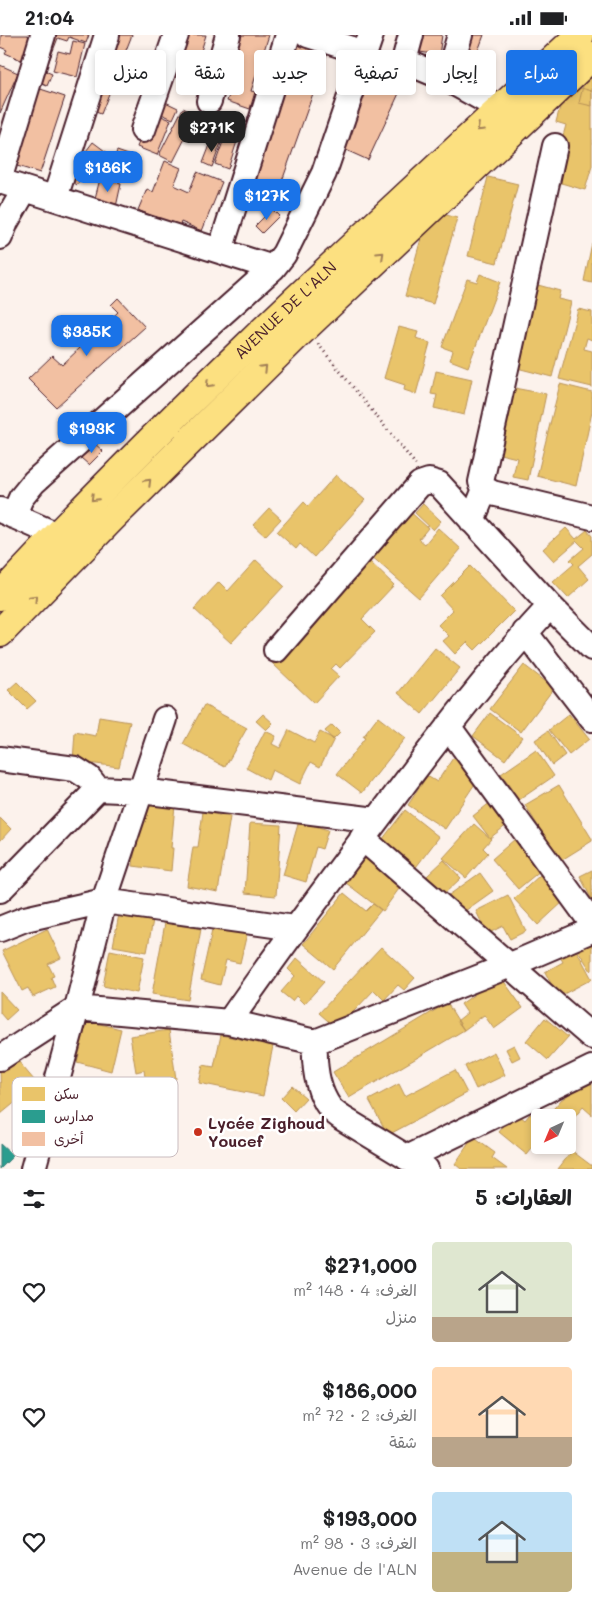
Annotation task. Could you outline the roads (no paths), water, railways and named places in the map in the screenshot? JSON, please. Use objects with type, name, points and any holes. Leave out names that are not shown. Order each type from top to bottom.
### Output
[{"type":"main road","name":"AVENUE DE L'ALN","points":[[0,595],[56,535],[262,332],[580,35]]},
{"type":"main road","points":[[0,633],[110,519],[305,328],[592,56]]},
{"type":"street","points":[[43,35],[0,179],[25,189],[273,268]]},
{"type":"street","points":[[55,198],[107,35]]},
{"type":"street","points":[[143,130],[176,35]]},
{"type":"street","points":[[208,101],[228,35]]},
{"type":"street","points":[[220,251],[288,35]]},
{"type":"street","points":[[56,535],[6,513],[21,499],[34,482],[273,268],[284,254],[324,173],[368,44],[308,35]]},
{"type":"street","points":[[411,35],[404,61],[426,70]]},
{"type":"street","points":[[456,50],[460,35]]},
{"type":"street","points":[[476,95],[501,109]]},
{"type":"street","points":[[555,146],[481,482],[485,489],[492,493],[592,517]]},
{"type":"street","points":[[0,237],[6,222],[25,189]]},
{"type":"street","points":[[276,650],[420,484],[429,481],[440,484],[472,521],[592,648]]},
{"type":"street","points":[[472,521],[485,489]]},
{"type":"street","points":[[229,1022],[294,928],[448,726],[525,632],[550,605]]},
{"type":"street","points":[[525,632],[592,719]]},
{"type":"street","points":[[58,1077],[104,901],[164,719]]},
{"type":"street","points":[[448,726],[592,923]]},
{"type":"street","points":[[0,759],[76,769],[98,789],[141,791],[369,829],[508,966],[592,1037]]},
{"type":"street","points":[[0,890],[98,789]]},
{"type":"street","points":[[0,929],[25,919],[104,901],[294,928]]},
{"type":"street","points":[[0,1058],[77,1008],[229,1022],[315,1042],[508,966],[592,930]]},
{"type":"street","points":[[315,1042],[314,1057],[318,1083],[330,1109],[416,1164],[592,1068]]},
{"type":"place","name":"Lycée Zighoud Youcef","points":[[198,1132]]}]
